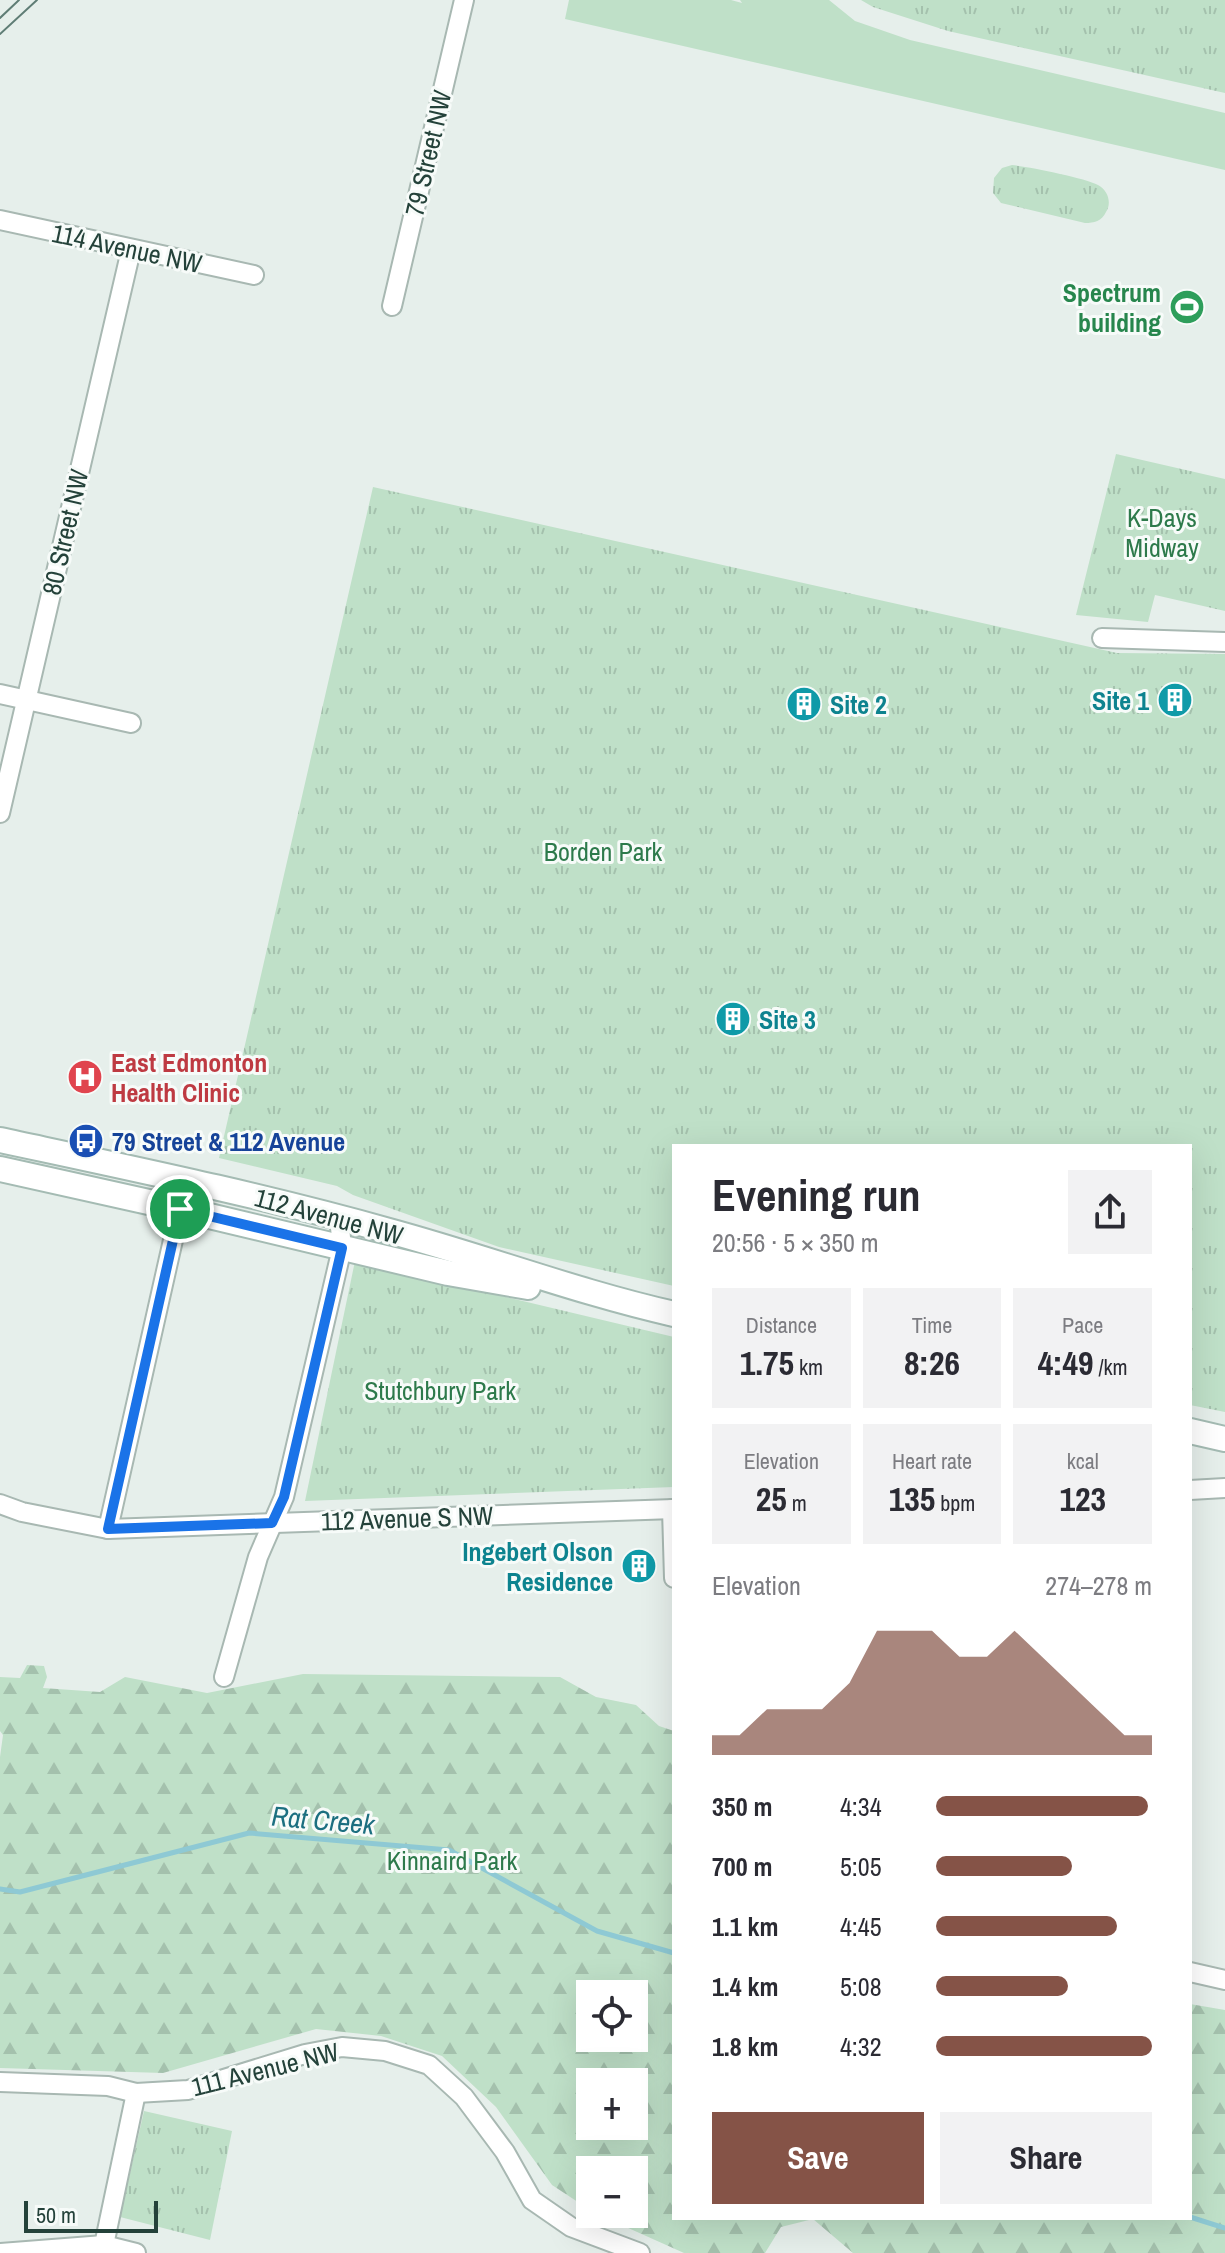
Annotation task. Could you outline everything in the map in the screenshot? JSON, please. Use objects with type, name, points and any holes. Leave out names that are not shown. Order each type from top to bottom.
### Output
[{"type":"main road","name":"112 Avenue NW","points":[[0,1140],[339,1217],[607,1299],[672,1314]]},
{"type":"main road","name":"112 Avenue NW","points":[[0,1169],[510,1285],[607,1299]]},
{"type":"main road","points":[[1192,1431],[1225,1439]]},
{"type":"street","name":"79 Street NW","points":[[392,306],[464,0]]},
{"type":"street","name":"114 Avenue NW","points":[[0,220],[254,275]]},
{"type":"street","name":"80 Street NW","points":[[0,813],[131,250]]},
{"type":"street","points":[[1102,638],[1225,642]]},
{"type":"street","points":[[0,694],[131,723]]},
{"type":"street","points":[[108,1529],[180,1209]]},
{"type":"street","points":[[224,1677],[258,1557],[284,1497],[342,1248],[339,1217]]},
{"type":"street","points":[[1192,1490],[1225,1488]]},
{"type":"street","name":"112 Avenue S NW","points":[[0,1504],[22,1512],[108,1529],[672,1509]]},
{"type":"street","points":[[1192,1972],[1225,1980]]},
{"type":"street","name":"111 Avenue NW","points":[[0,2082],[108,2086],[136,2093],[188,2090],[270,2063],[342,2047],[385,2051],[429,2065],[464,2097],[505,2152],[532,2200],[571,2227],[640,2253]]},
{"type":"street","points":[[104,2245],[136,2093]]},
{"type":"street","points":[[0,2253],[104,2245],[136,2253]]},
{"type":"green space","points":[[569,0],[731,0],[742,3],[740,0],[829,0],[855,21],[910,40],[1225,113],[1225,170],[565,19]]},
{"type":"green space","points":[[861,0],[1225,0],[1225,93],[948,31],[873,7]]},
{"type":"green space","points":[[1012,165],[1070,176],[1098,185],[1107,193],[1108,208],[1100,219],[1085,223],[1001,203],[993,193],[994,178],[1002,168]]},
{"type":"green space","name":"K-Days Midway","points":[[1116,454],[1225,479],[1225,611],[1155,595],[1148,622],[1076,615]]},
{"type":"green space","name":"Borden Park","points":[[373,487],[1117,653],[1225,654],[1225,1412],[1192,1405],[1192,1144],[672,1144],[672,1286],[499,1247],[353,1195],[337,1186],[219,1158]]},
{"type":"green space","name":"Stutchbury Park","points":[[355,1261],[672,1337],[672,1487],[305,1501]]},
{"type":"green space","name":"Kinnaird Park","points":[[27,1665],[44,1666],[47,1677],[43,1688],[100,1692],[125,1677],[207,1693],[303,1674],[560,1677],[596,1697],[636,1705],[659,1726],[672,1730],[672,2220],[809,2220],[781,2227],[765,2253],[684,2253],[628,2228],[648,2228],[648,2156],[576,2156],[576,2201],[552,2185],[496,2107],[442,2056],[381,2036],[316,2029],[163,2073],[0,2068],[0,1757],[3,1735],[0,1731],[0,1677],[20,1678]]},
{"type":"green space","name":"Kinnaird Park","points":[[1192,2004],[1225,2010],[1225,2253],[853,2253],[814,2220],[1192,2220]]},
{"type":"green space","points":[[144,2111],[232,2131],[210,2240],[120,2217]]},
{"type":"waterway","name":"Rat Creek","points":[[0,1889],[20,1892],[249,1833],[449,1850],[597,1931],[672,1952]]},
{"type":"waterway","name":"Rat Creek","points":[[1192,2218],[1225,2228]]},
{"type":"tram line","points":[[0,18],[19,0]]},
{"type":"tram line","points":[[0,34],[37,0]]},
{"type":"place","name":"Spectrum building","points":[[1187,307]]},
{"type":"place","name":"Site 1","points":[[1175,700]]},
{"type":"place","name":"Site 2","points":[[804,704]]},
{"type":"place","name":"Site 3","points":[[733,1019]]},
{"type":"place","name":"East Edmonton Health Clinic","points":[[85,1077]]},
{"type":"place","name":"79 Street & 112 Avenue","points":[[86,1141]]},
{"type":"place","name":"Ingebert Olson Residence","points":[[639,1566]]},
{"type":"route","points":[[180,1209],[342,1248],[284,1497],[272,1523],[108,1529],[180,1209]]}]
